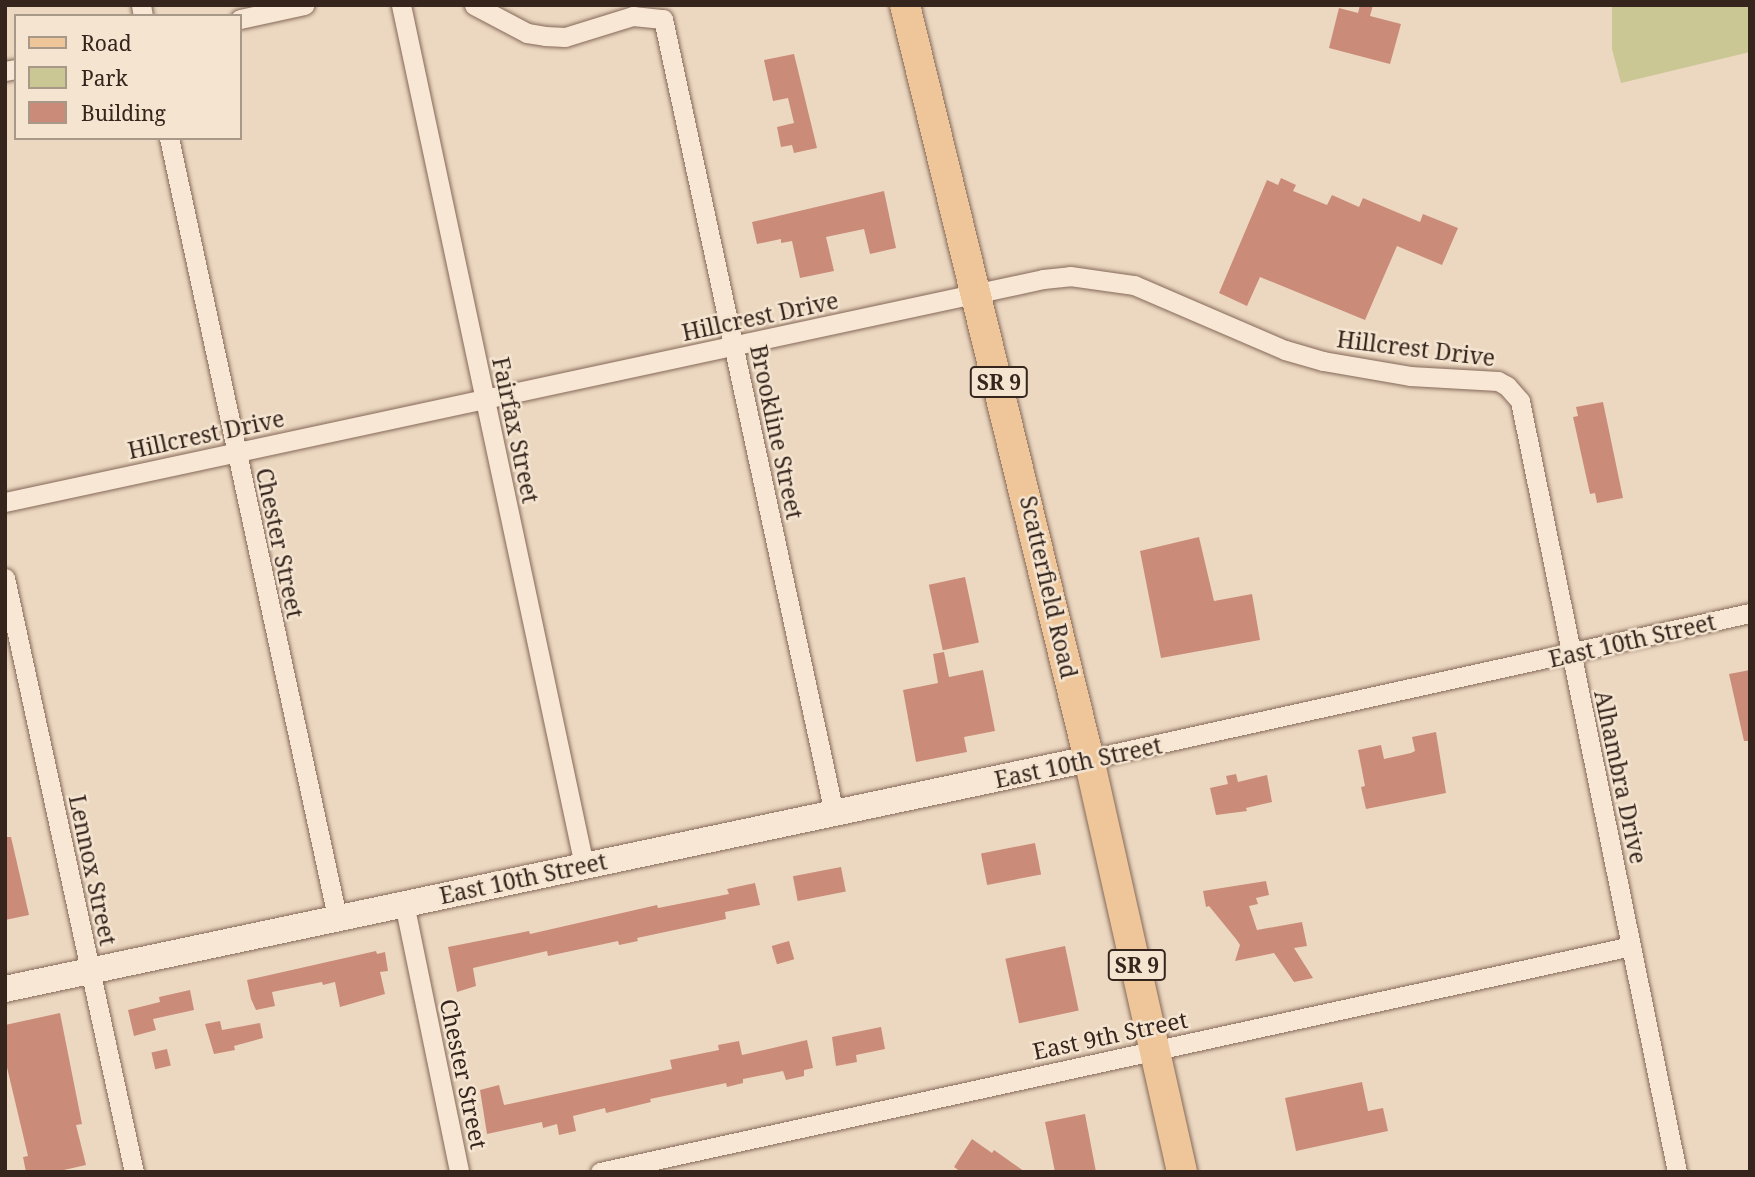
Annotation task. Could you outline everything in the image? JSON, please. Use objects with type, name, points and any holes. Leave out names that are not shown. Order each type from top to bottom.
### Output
[{"type":"main road","name":"Scatterfield Road","points":[[905,5],[1089,759],[1157,1049],[1182,1172]]},
{"type":"street","points":[[242,19],[304,5]]},
{"type":"street","name":"Fairfax Street","points":[[401,5],[584,865]]},
{"type":"street","name":"Brookline Street","points":[[474,5],[527,33],[545,36],[565,37],[633,16],[663,19],[834,813]]},
{"type":"street","name":"Chester Street","points":[[169,140],[337,918]]},
{"type":"street","name":"Hillcrest Drive","points":[[5,502],[1043,279],[1100,278],[1153,291],[1285,350],[1323,361],[1410,376],[1488,379],[1507,386],[1514,393]]},
{"type":"street","name":"Alhambra Drive","points":[[1514,393],[1520,401],[1677,1172]]},
{"type":"street","name":"Lennox Street","points":[[5,578],[134,1172]]},
{"type":"street","name":"East 10th Street","points":[[337,918],[1089,759],[1750,613]]},
{"type":"street","name":"Chester Street","points":[[404,903],[459,1172]]},
{"type":"street","points":[[5,989],[337,918]]},
{"type":"street","name":"East 9th Street","points":[[600,1172],[1631,946]]},
{"type":"green space","points":[[1612,5],[1750,5],[1750,52],[1621,83],[1612,49]]},
{"type":"building","points":[[1360,5],[1373,5],[1370,16],[1401,24],[1390,64],[1329,48],[1339,8],[1358,13]]},
{"type":"building","points":[[794,54],[817,148],[794,153],[792,145],[781,147],[777,127],[794,123],[788,98],[773,101],[764,60]]},
{"type":"building","points":[[1281,178],[1296,185],[1293,191],[1327,205],[1332,195],[1359,207],[1363,198],[1420,222],[1423,214],[1458,228],[1442,265],[1397,246],[1365,320],[1260,277],[1247,306],[1219,293],[1267,180],[1278,185]]},
{"type":"building","points":[[884,191],[896,248],[870,254],[864,229],[826,237],[834,271],[800,278],[792,241],[781,243],[781,239],[757,244],[752,222]]},
{"type":"building","points":[[1603,402],[1623,498],[1597,503],[1595,493],[1590,494],[1573,417],[1578,416],[1576,407]]},
{"type":"building","points":[[1199,537],[1214,601],[1252,594],[1260,640],[1161,658],[1140,551]]},
{"type":"building","points":[[965,577],[979,643],[943,650],[929,585]]},
{"type":"building","points":[[944,652],[949,677],[983,670],[995,731],[964,737],[967,752],[916,762],[903,690],[938,683],[933,654]]},
{"type":"building","points":[[1750,670],[1750,741],[1744,741],[1729,674]]},
{"type":"building","points":[[1436,732],[1446,793],[1366,809],[1358,750],[1381,745],[1384,759],[1411,753],[1415,751],[1412,737]]},
{"type":"building","points":[[1236,774],[1238,782],[1267,775],[1272,802],[1246,808],[1247,811],[1216,815],[1210,788],[1228,784],[1226,776]]},
{"type":"building","points":[[5,837],[11,837],[29,915],[5,920]]},
{"type":"building","points":[[1035,843],[1041,874],[987,885],[981,853]]},
{"type":"building","points":[[841,867],[846,892],[798,901],[793,876]]},
{"type":"building","points":[[1266,881],[1269,895],[1256,898],[1258,904],[1249,906],[1257,930],[1302,922],[1307,946],[1294,948],[1313,978],[1294,982],[1274,953],[1235,961],[1240,945],[1209,906],[1206,907],[1203,891]]},
{"type":"building","points":[[755,883],[760,905],[725,912],[726,919],[637,938],[638,941],[619,945],[618,941],[548,956],[547,951],[473,968],[476,986],[457,992],[448,947],[529,931],[530,934],[657,905],[658,908],[729,894],[727,889]]},
{"type":"building","points":[[789,941],[794,959],[777,964],[772,946]]},
{"type":"building","points":[[1065,946],[1079,1011],[1019,1023],[1005,959]]},
{"type":"building","points":[[376,951],[377,954],[385,952],[388,971],[380,972],[385,994],[340,1007],[335,982],[323,985],[322,982],[272,992],[275,1006],[256,1010],[251,999],[247,980]]},
{"type":"building","points":[[190,990],[194,1010],[153,1019],[156,1030],[134,1036],[128,1010],[160,1002],[159,997]]},
{"type":"building","points":[[60,1013],[82,1124],[76,1125],[86,1165],[55,1172],[26,1172],[23,1157],[28,1156],[5,1059],[5,1025]]},
{"type":"building","points":[[220,1021],[222,1030],[260,1023],[263,1038],[234,1046],[235,1050],[214,1054],[205,1024]]},
{"type":"building","points":[[881,1027],[885,1049],[856,1055],[857,1062],[836,1066],[832,1037]]},
{"type":"building","points":[[807,1040],[813,1068],[804,1070],[804,1076],[786,1080],[783,1071],[743,1079],[743,1083],[727,1087],[726,1083],[650,1099],[651,1102],[606,1113],[605,1108],[573,1116],[576,1131],[559,1135],[557,1124],[543,1128],[542,1122],[487,1134],[480,1090],[499,1085],[504,1105],[672,1069],[670,1060],[719,1050],[718,1045],[739,1041],[742,1055]]},
{"type":"building","points":[[167,1049],[171,1066],[155,1069],[151,1053]]},
{"type":"building","points":[[1362,1082],[1368,1111],[1383,1108],[1388,1131],[1296,1151],[1285,1098]]},
{"type":"building","points":[[1085,1114],[1096,1172],[1055,1172],[1045,1122]]},
{"type":"building","points":[[972,1139],[992,1153],[994,1150],[1025,1172],[961,1172],[954,1167]]}]
